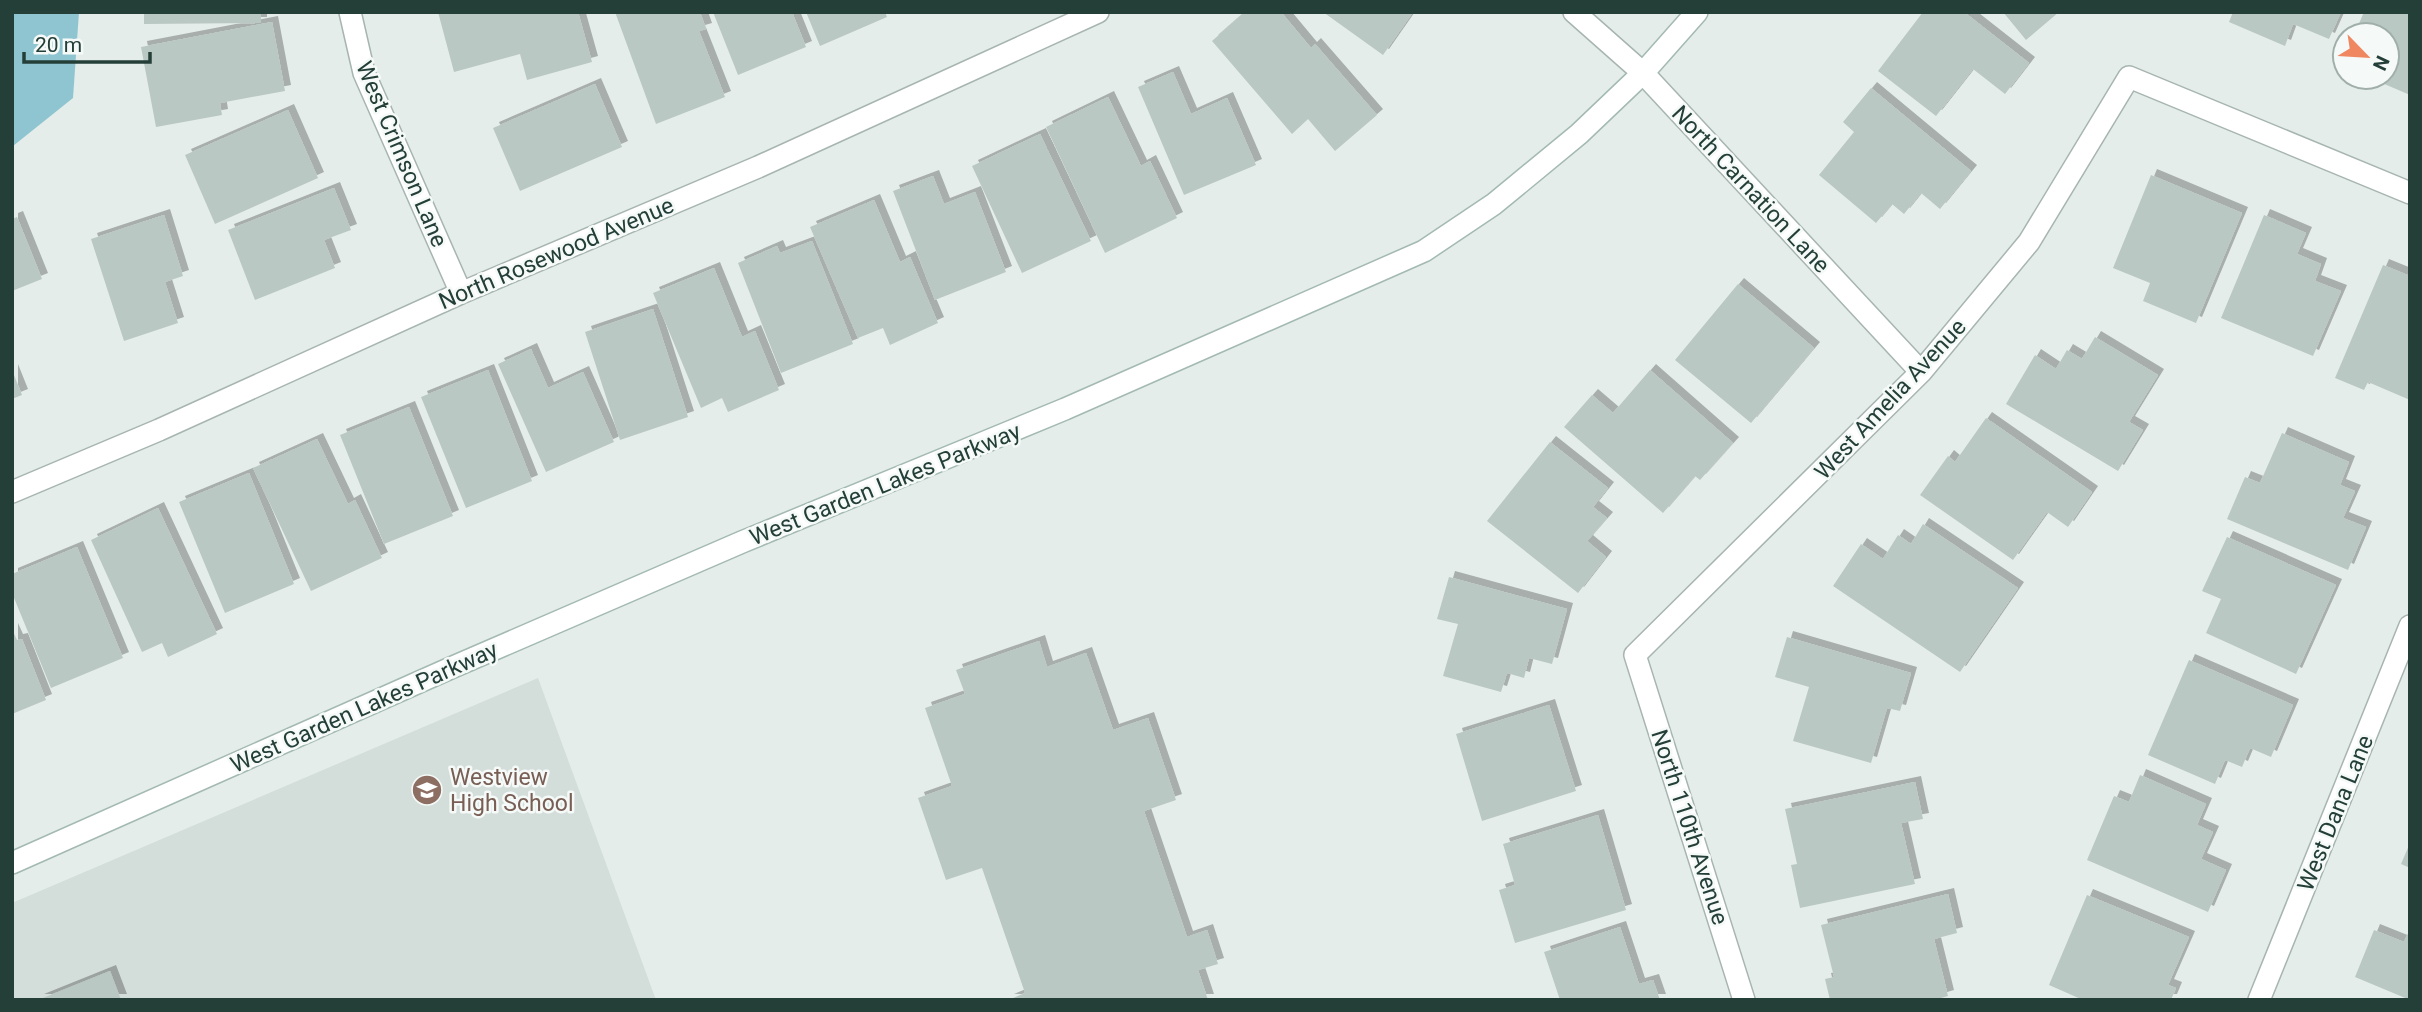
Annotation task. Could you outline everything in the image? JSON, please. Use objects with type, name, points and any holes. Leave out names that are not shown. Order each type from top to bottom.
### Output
[{"type":"street","name":"West Crimson Lane","points":[[350,12],[364,73],[461,293]]},
{"type":"street","name":"North Rosewood Avenue","points":[[12,492],[159,430],[461,293],[758,167],[1098,12]]},
{"type":"street","name":"North Carnation Lane","points":[[1574,12],[1643,73],[1921,372]]},
{"type":"street","name":"West Garden Lakes Parkway","points":[[12,863],[453,667],[742,542],[1065,409],[1424,251],[1494,204],[1579,135],[1643,73],[1697,12]]},
{"type":"street","name":"West Amelia Avenue","points":[[1635,655],[1921,372],[2029,242],[2129,77],[2410,194]]},
{"type":"street","name":"West Dana Lane","points":[[2259,1000],[2410,626]]},
{"type":"street","name":"North 110th Avenue","points":[[1635,655],[1744,1000]]},
{"type":"shaded area","name":"Westview High School","points":[[538,678],[656,1000],[12,1000],[12,903]]},
{"type":"water","points":[[12,12],[79,12],[73,98],[13,146]]},
{"type":"building","points":[[144,12],[261,12],[261,23],[144,24]]},
{"type":"building","points":[[438,12],[578,12],[592,62],[527,80],[520,54],[454,72]]},
{"type":"building","points":[[615,12],[700,12],[706,29],[699,31],[725,97],[656,124]]},
{"type":"building","points":[[713,12],[792,12],[806,47],[738,75]]},
{"type":"building","points":[[806,12],[885,12],[887,17],[820,46]]},
{"type":"building","points":[[1245,12],[1281,12],[1311,48],[1315,44],[1377,115],[1335,151],[1308,119],[1292,134],[1212,41]]},
{"type":"building","points":[[1323,12],[1413,12],[1383,55]]},
{"type":"building","points":[[1923,12],[1964,12],[2029,63],[2005,94],[1973,69],[1936,116],[1878,71]]},
{"type":"building","points":[[2003,12],[2059,12],[2026,40]]},
{"type":"building","points":[[2233,12],[2341,12],[2337,21],[2331,21],[2329,39],[2293,24],[2285,46],[2229,22]]},
{"type":"building","points":[[2364,12],[2410,12],[2410,95],[2401,91],[2401,21],[2360,21]]},
{"type":"building","points":[[272,22],[285,91],[220,103],[222,115],[156,127],[141,47]]},
{"type":"building","points":[[1173,72],[1191,114],[1227,98],[1256,165],[1184,195],[1138,87]]},
{"type":"building","points":[[595,84],[622,147],[520,191],[493,128]]},
{"type":"building","points":[[1871,88],[1971,171],[1940,209],[1921,193],[1904,214],[1892,204],[1876,223],[1819,175],[1854,132],[1843,122]]},
{"type":"building","points":[[1108,97],[1141,166],[1150,161],[1177,218],[1105,253],[1046,127]]},
{"type":"building","points":[[288,110],[318,178],[215,224],[185,155]]},
{"type":"building","points":[[1040,134],[1091,241],[1022,273],[972,166]]},
{"type":"building","points":[[2151,175],[2242,213],[2196,323],[2143,301],[2150,283],[2113,268]]},
{"type":"building","points":[[933,176],[944,204],[975,192],[1006,272],[935,300],[893,191]]},
{"type":"building","points":[[334,188],[351,230],[324,240],[335,268],[255,300],[228,230]]},
{"type":"building","points":[[874,200],[900,262],[910,257],[938,323],[890,345],[883,328],[858,338],[810,227]]},
{"type":"building","points":[[164,215],[183,276],[165,282],[178,323],[124,341],[91,239]]},
{"type":"building","points":[[2264,215],[2306,233],[2297,254],[2321,264],[2315,281],[2341,291],[2313,356],[2221,318]]},
{"type":"building","points":[[17,217],[42,279],[12,291],[12,219]]},
{"type":"building","points":[[812,241],[853,344],[781,373],[738,263],[777,246],[780,253]]},
{"type":"building","points":[[2383,265],[2410,276],[2410,400],[2368,382],[2364,390],[2335,378]]},
{"type":"building","points":[[714,268],[742,337],[755,331],[779,390],[728,412],[722,398],[701,408],[653,293]]},
{"type":"building","points":[[1738,284],[1814,348],[1751,423],[1675,360]]},
{"type":"building","points":[[653,309],[688,417],[620,440],[585,332]]},
{"type":"building","points":[[2095,337],[2158,375],[2129,422],[2143,430],[2118,471],[2006,404],[2035,355],[2056,369],[2067,350],[2082,359]]},
{"type":"building","points":[[531,349],[548,388],[583,372],[614,442],[546,472],[498,364]]},
{"type":"building","points":[[12,370],[22,395],[12,399]]},
{"type":"building","points":[[488,370],[532,481],[466,508],[421,397]]},
{"type":"building","points":[[1650,370],[1733,443],[1700,480],[1695,476],[1663,513],[1564,427],[1592,395],[1613,413]]},
{"type":"building","points":[[409,407],[453,516],[384,544],[340,435]]},
{"type":"building","points":[[1986,418],[2092,492],[2068,527],[2047,512],[2013,560],[1920,495],[1948,456],[1955,462]]},
{"type":"building","points":[[2282,433],[2349,462],[2340,485],[2355,491],[2343,518],[2366,527],[2348,570],[2227,519],[2245,477],[2260,483]]},
{"type":"building","points":[[317,439],[348,504],[355,500],[382,558],[311,591],[253,468]]},
{"type":"building","points":[[1550,442],[1608,488],[1593,507],[1607,518],[1587,541],[1606,557],[1578,593],[1487,521]]},
{"type":"building","points":[[249,473],[294,584],[225,613],[179,502]]},
{"type":"building","points":[[158,508],[217,634],[168,657],[162,643],[142,652],[91,540]]},
{"type":"building","points":[[1923,524],[2018,588],[1960,672],[1833,586],[1861,544],[1883,559],[1898,535],[1911,544]]},
{"type":"building","points":[[2227,537],[2336,585],[2296,674],[2206,633],[2221,599],[2202,591]]},
{"type":"building","points":[[77,547],[123,658],[51,688],[12,593],[12,574]]},
{"type":"building","points":[[1449,577],[1567,609],[1552,664],[1529,658],[1524,678],[1507,673],[1501,692],[1443,676],[1458,624],[1437,619]]},
{"type":"building","points":[[12,629],[17,640],[22,639],[46,700],[12,714]]},
{"type":"building","points":[[1787,637],[1911,673],[1900,711],[1887,708],[1871,763],[1793,741],[1809,687],[1775,677]]},
{"type":"building","points":[[1039,641],[1047,667],[1086,653],[1113,730],[1148,718],[1176,800],[1144,811],[1187,937],[1207,930],[1218,964],[1198,970],[1208,1000],[1008,1000],[1025,993],[982,868],[946,880],[918,798],[952,786],[925,708],[965,694],[956,670]]},
{"type":"building","points":[[2189,660],[2293,705],[2271,757],[2250,748],[2242,767],[2225,760],[2215,784],[2148,755]]},
{"type":"building","points":[[1549,705],[1576,791],[1482,821],[1456,734]]},
{"type":"building","points":[[2140,775],[2206,804],[2197,825],[2213,832],[2201,859],[2226,870],[2208,912],[2087,860],[2114,796],[2129,802]]},
{"type":"building","points":[[1915,782],[1923,819],[1901,823],[1915,884],[1800,908],[1791,865],[1797,864],[1785,809]]},
{"type":"building","points":[[1598,815],[1626,910],[1515,943],[1499,890],[1515,885],[1503,844]]},
{"type":"building","points":[[2410,843],[2410,868],[2401,864]]},
{"type":"building","points":[[1948,894],[1957,933],[1934,939],[1948,996],[1934,1000],[1830,1000],[1825,979],[1834,977],[1821,925]]},
{"type":"building","points":[[2087,895],[2189,937],[2168,985],[2176,988],[2171,1000],[2083,1000],[2049,985]]},
{"type":"building","points":[[1620,927],[1639,984],[1653,980],[1660,1000],[1560,1000],[1544,952]]},
{"type":"building","points":[[2410,929],[2410,1000],[2355,977],[2374,930],[2404,942]]},
{"type":"building","points":[[110,971],[121,1000],[38,1000]]},
{"type":"place","name":"Westview High School","points":[[427,790]]}]
